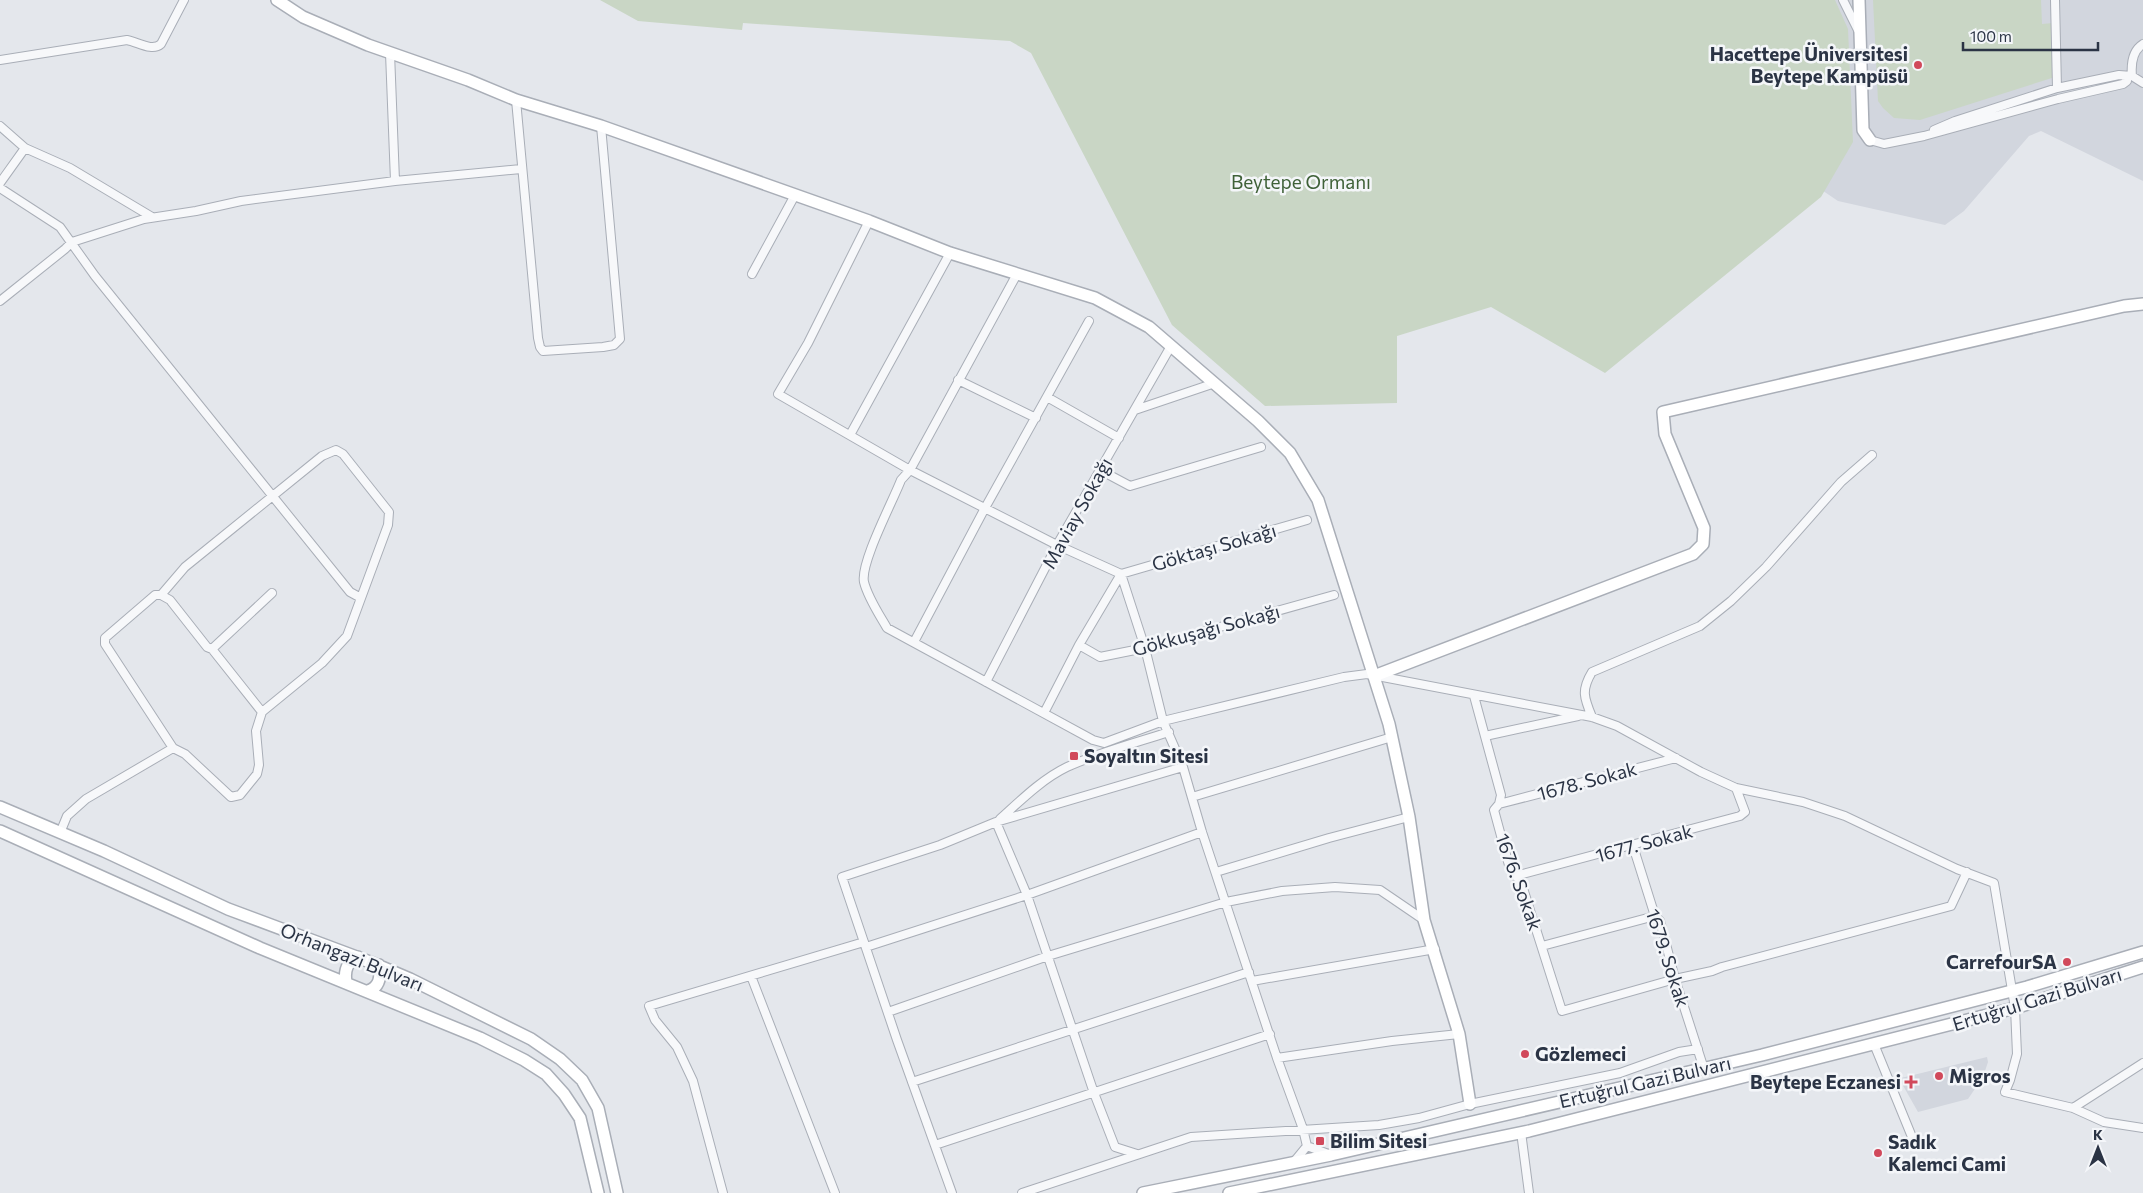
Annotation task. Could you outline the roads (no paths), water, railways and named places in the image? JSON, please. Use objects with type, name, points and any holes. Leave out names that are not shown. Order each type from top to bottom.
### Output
[{"type":"main road","points":[[277,0],[303,17],[390,53],[468,80],[516,100],[601,126],[869,221],[950,253],[1095,298],[1149,326],[1258,422],[1290,453],[1318,500],[1326,532],[1374,676],[1392,737],[1409,817],[1424,920],[1435,949],[1459,1034],[1470,1104]]},
{"type":"main road","points":[[1859,0],[1863,130],[1870,140]]},
{"type":"main road","points":[[1374,676],[1693,554],[1703,544],[1704,528],[1665,434],[1664,412],[2114,309],[2143,304]]},
{"type":"main road","name":"Orhangazi Bulvarı","points":[[0,807],[228,909],[358,957],[410,979],[531,1039],[560,1059],[582,1080],[598,1108],[617,1193]]},
{"type":"main road","name":"Orhangazi Bulvarı","points":[[0,831],[260,948],[480,1038],[524,1060],[546,1074],[564,1094],[580,1118],[598,1193]]},
{"type":"main road","name":"Ertuğrul Gazi Bulvarı","points":[[1143,1193],[1331,1155],[1704,1069],[2014,991],[2143,952]]},
{"type":"main road","points":[[346,982],[345,971],[348,964],[358,957]]},
{"type":"main road","points":[[368,991],[373,989],[380,980],[379,966]]},
{"type":"main road","name":"Ertuğrul Gazi Bulvarı","points":[[1229,1193],[1521,1132],[2015,1008],[2143,967]]},
{"type":"street","points":[[0,60],[127,40],[152,48],[158,47],[162,44],[184,0]]},
{"type":"street","points":[[1843,0],[1859,32]]},
{"type":"street","points":[[2054,0],[2057,88]]},
{"type":"street","points":[[1870,140],[1884,144],[1924,136],[2058,99],[2123,84],[2130,76],[2133,58],[2139,47],[2143,44]]},
{"type":"street","points":[[390,53],[394,181]]},
{"type":"street","points":[[1924,136],[1955,121],[2057,88],[2119,75],[2130,76],[2143,82]]},
{"type":"street","points":[[516,100],[521,169],[540,347],[543,351],[614,345],[620,339],[601,126]]},
{"type":"street","points":[[0,126],[25,148],[70,168],[152,217]]},
{"type":"street","points":[[0,182],[25,148]]},
{"type":"street","points":[[0,301],[72,242],[152,217],[241,202],[394,181],[521,169]]},
{"type":"street","points":[[0,188],[60,227],[95,276],[350,592],[361,598]]},
{"type":"street","points":[[752,274],[795,195]]},
{"type":"street","points":[[869,221],[808,343],[778,394],[910,470],[1057,545],[1121,574],[1145,648],[1163,721],[1182,766],[1202,832],[1303,1128],[1307,1146]]},
{"type":"street","points":[[850,435],[950,253]]},
{"type":"street","points":[[1017,274],[910,470],[902,480],[865,564],[864,581],[874,605],[887,628],[1093,740],[1104,743],[1163,721],[1344,676],[1367,674],[1474,696],[1592,717],[1618,726],[1736,788],[1803,802],[1844,816],[1921,853],[1994,883],[2014,991],[2015,1008],[2017,1054],[2005,1092],[2072,1108],[2104,1122],[2143,1128]]},
{"type":"street","points":[[914,642],[985,508],[1089,320]]},
{"type":"street","name":"Maviay Sokağı","points":[[986,682],[1057,545],[1171,346]]},
{"type":"street","points":[[958,380],[1036,418]]},
{"type":"street","points":[[1135,410],[1214,383]]},
{"type":"street","points":[[1047,397],[1119,438]]},
{"type":"street","points":[[1100,470],[1130,486],[1261,447]]},
{"type":"street","points":[[162,595],[186,567],[322,456],[336,450],[343,454],[389,512],[388,525],[347,636],[322,663],[262,712],[256,731],[259,765],[257,774],[240,795],[231,796],[185,754],[173,748],[105,644],[105,638],[155,595],[162,595],[170,600],[207,647],[212,648],[262,712]]},
{"type":"street","points":[[1592,717],[1584,699],[1586,683],[1592,672],[1700,626],[1731,601],[1766,568],[1841,482],[1872,455]]},
{"type":"street","name":"Göktaşı Sokağı","points":[[1121,574],[1306,520]]},
{"type":"street","points":[[1044,713],[1121,574]]},
{"type":"street","points":[[212,648],[272,593]]},
{"type":"street","name":"Gökkuşağı Sokağı","points":[[1080,645],[1100,657],[1145,648],[1334,595]]},
{"type":"street","name":"1676. Sokak","points":[[1474,696],[1501,796],[1499,804],[1494,810],[1510,869],[1521,882],[1562,1011],[1675,979]]},
{"type":"street","points":[[1484,736],[1582,715]]},
{"type":"street","points":[[996,822],[1034,789],[1065,768],[1169,732]]},
{"type":"street","points":[[1192,797],[1392,737]]},
{"type":"street","points":[[60,833],[67,816],[86,799],[173,748]]},
{"type":"street","name":"1678. Sokak","points":[[1499,804],[1676,758]]},
{"type":"street","points":[[952,1193],[842,877],[940,845],[996,822],[1182,766]]},
{"type":"street","name":"1677. Sokak","points":[[1515,876],[1740,816],[1745,812],[1736,788]]},
{"type":"street","points":[[1216,872],[1329,838],[1409,817]]},
{"type":"street","points":[[996,822],[1027,895],[1072,1030],[1115,1147],[1137,1154]]},
{"type":"street","points":[[723,1193],[693,1081],[677,1047],[655,1020],[649,1006],[865,945],[1027,895],[1202,832]]},
{"type":"street","name":"1679. Sokak","points":[[1633,846],[1654,916],[1660,921],[1675,979],[1704,1069]]},
{"type":"street","points":[[1675,979],[1712,971],[1748,959],[1951,906],[1967,872]]},
{"type":"street","points":[[888,1012],[1048,956],[1226,902],[1282,891],[1335,886],[1380,890],[1424,920]]},
{"type":"street","points":[[1542,946],[1654,916]]},
{"type":"street","points":[[1252,981],[1435,949]]},
{"type":"street","points":[[912,1082],[1249,972]]},
{"type":"street","points":[[751,976],[836,1193]]},
{"type":"street","points":[[935,1146],[1270,1034]]},
{"type":"street","points":[[1278,1058],[1399,1040],[1459,1034]]},
{"type":"street","points":[[1874,1044],[1912,1137]]},
{"type":"street","points":[[1022,1193],[1191,1137],[1303,1128],[1379,1125],[1419,1118],[1470,1104],[1620,1073],[1678,1052],[1698,1049]]},
{"type":"street","points":[[2072,1108],[2143,1063]]},
{"type":"street","points":[[1521,1132],[1529,1193]]},
{"type":"street","points":[[1307,1146],[1331,1155]]},
{"type":"street","points":[[1293,1163],[1307,1146]]},
{"type":"place","name":"Hacettepe Üniversitesi Beytepe Kampüsü","points":[[1918,65]]},
{"type":"place","name":"Soyaltın Sitesi","points":[[1074,756]]},
{"type":"place","name":"CarrefourSA","points":[[2067,962]]},
{"type":"place","name":"Gözlemeci","points":[[1525,1054]]},
{"type":"place","name":"Migros","points":[[1939,1076]]},
{"type":"place","name":"Beytepe Eczanesi","points":[[1911,1082]]},
{"type":"place","name":"Bilim Sitesi","points":[[1320,1141]]},
{"type":"place","name":"Sadık Kalemci Cami","points":[[1878,1153]]},
{"type":"park label","name":"Beytepe Ormanı","points":[[1301,182]]}]
